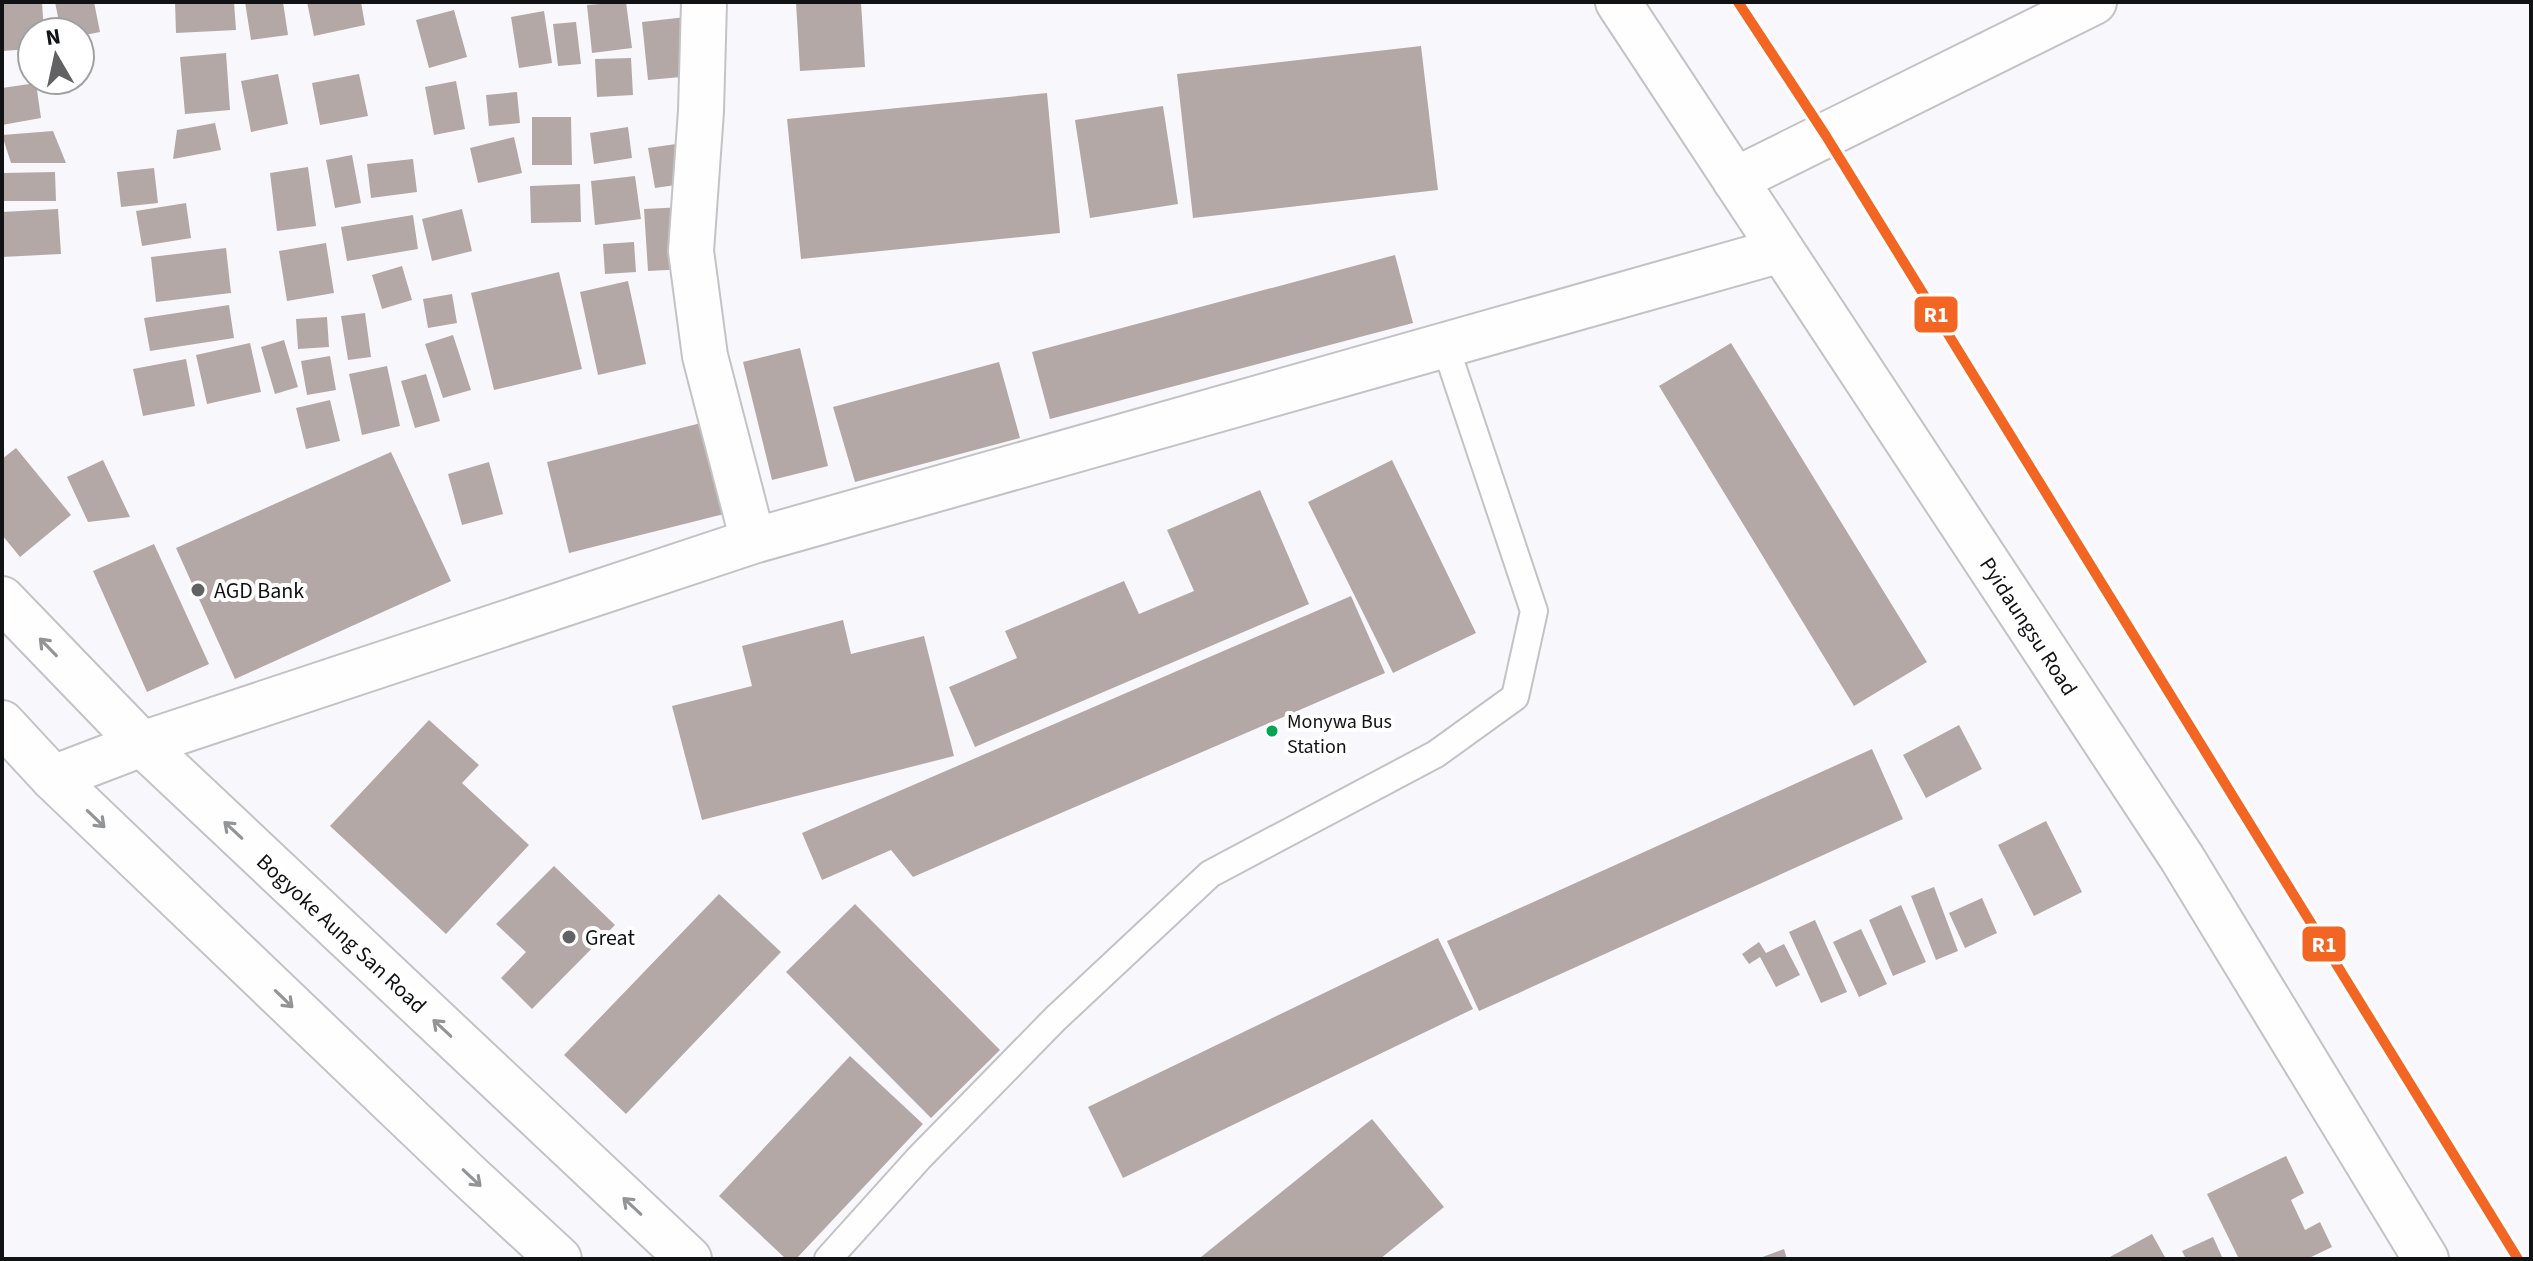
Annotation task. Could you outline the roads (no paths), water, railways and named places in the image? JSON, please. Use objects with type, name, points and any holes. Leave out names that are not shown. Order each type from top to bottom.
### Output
[{"type":"main road","points":[[704,2],[701,111],[691,251],[705,356],[753,541]]},
{"type":"main road","name":"Pyidaungsu Road","points":[[1618,2],[2182,858],[2426,1259]]},
{"type":"main road","points":[[1735,180],[2094,2]]},
{"type":"main road","points":[[53,778],[142,744],[753,541],[1781,250]]},
{"type":"main road","name":"Bogyoke Aung San Road","points":[[2,599],[142,744],[689,1259]]},
{"type":"main road","points":[[2,723],[53,778],[559,1259]]},
{"type":"lane","points":[[828,1259],[919,1158],[1055,1019],[1210,874],[1436,754],[1515,697],[1534,611],[1445,345]]},
{"type":"place","name":"AGD Bank","points":[[198,590]]},
{"type":"place","name":"Monywa Bus Station","points":[[1272,731]]},
{"type":"place","name":"Great","points":[[569,937]]}]
